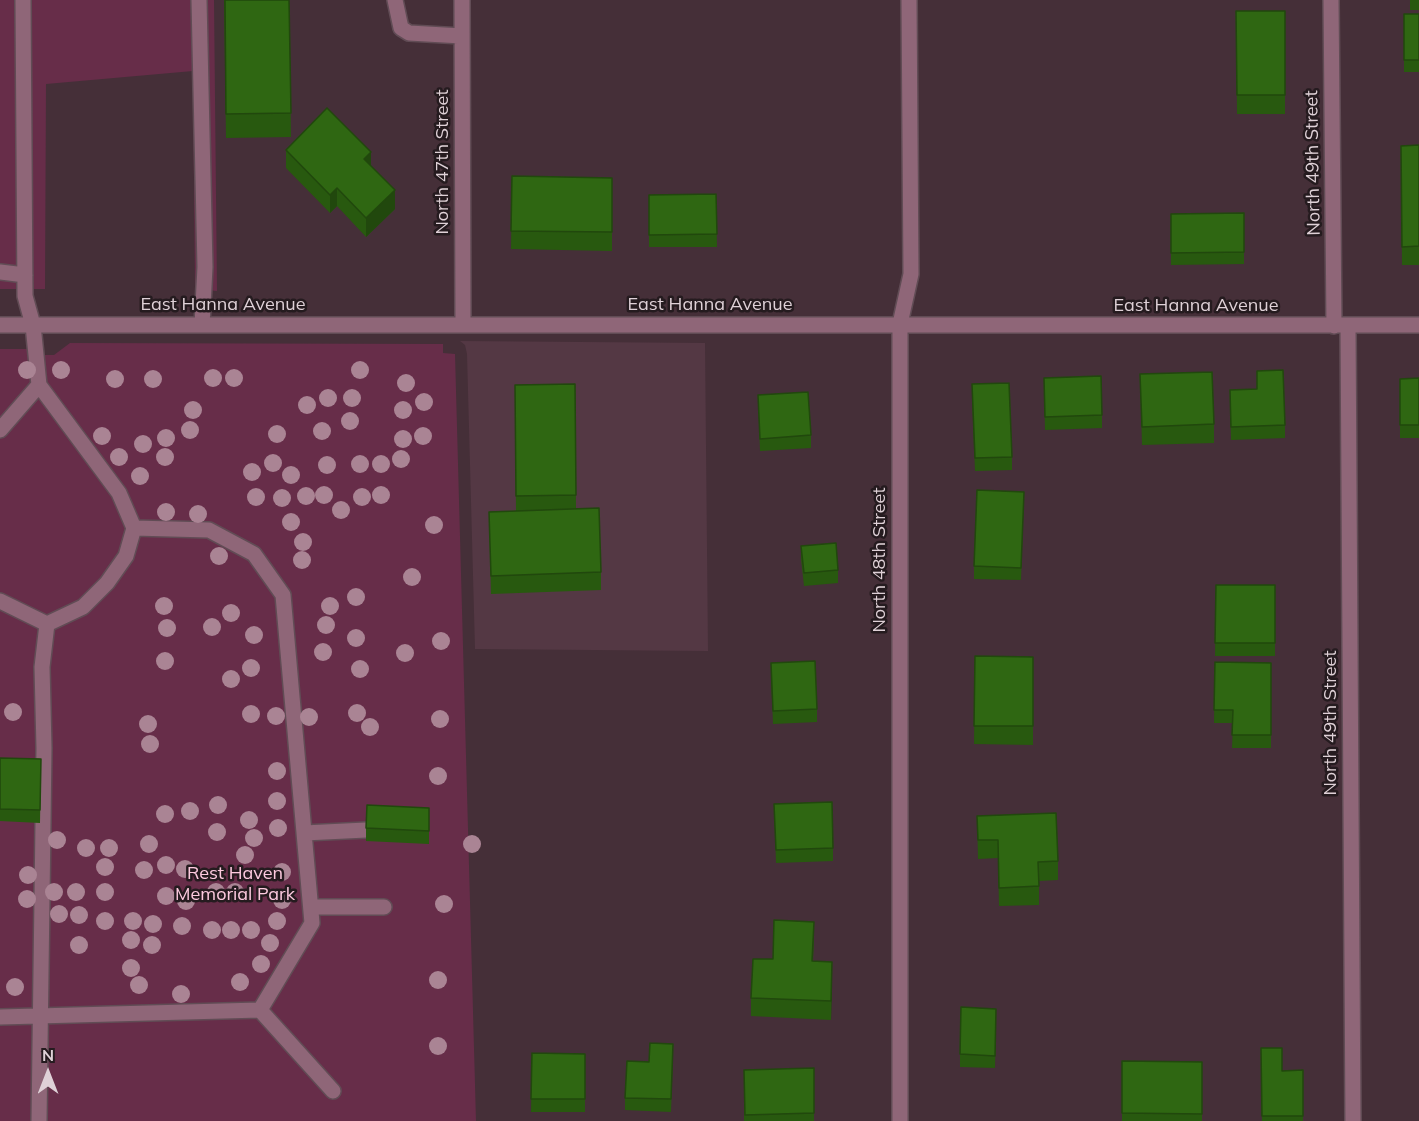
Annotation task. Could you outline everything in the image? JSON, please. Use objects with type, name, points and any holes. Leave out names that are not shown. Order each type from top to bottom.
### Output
[{"type":"street","points":[[23,0],[25,296],[33,325],[39,385],[119,493],[134,528],[126,556],[107,583],[83,607],[47,624]]},
{"type":"street","points":[[199,0],[205,267],[202,325]]},
{"type":"street","points":[[395,0],[401,28],[409,33],[462,36]]},
{"type":"street","name":"North 47th Street","points":[[462,0],[463,324]]},
{"type":"street","name":"North 48th Street","points":[[900,1121],[900,324],[911,274],[909,0]]},
{"type":"street","name":"North 49th Street","points":[[1331,0],[1341,326],[1353,1121]]},
{"type":"street","points":[[0,272],[25,275]]},
{"type":"street","name":"East Hanna Avenue","points":[[0,325],[1419,325]]},
{"type":"street","points":[[0,430],[39,385]]},
{"type":"street","points":[[134,528],[209,530],[254,554],[283,595],[312,923],[260,1010]]},
{"type":"street","points":[[0,601],[47,624]]},
{"type":"street","points":[[39,1121],[44,748],[42,667],[47,624]]},
{"type":"street","points":[[304,833],[366,831]]},
{"type":"street","points":[[311,907],[384,907]]},
{"type":"street","points":[[0,1017],[260,1010],[333,1091]]},
{"type":"shaded area","points":[[460,341],[705,343],[708,651],[475,649],[467,354],[465,345]]},
{"type":"green space","points":[[0,0],[214,0],[217,291],[195,289],[193,71],[46,84],[45,289],[0,289]]},
{"type":"green space","name":"Rest Haven Memorial Park","points":[[70,343],[443,344],[443,353],[455,354],[476,1121],[0,1121],[0,349],[27,349],[29,355],[54,355]]},
{"type":"building","points":[[225,0],[289,0],[291,113],[226,114]]},
{"type":"building","points":[[1236,11],[1285,11],[1285,95],[1237,95]]},
{"type":"building","points":[[1404,14],[1419,14],[1419,60],[1404,60]]},
{"type":"building","points":[[327,108],[371,152],[364,159],[395,190],[366,218],[337,188],[330,195],[286,150]]},
{"type":"building","points":[[1419,145],[1419,246],[1402,247],[1401,146]]},
{"type":"building","points":[[512,176],[612,178],[612,232],[511,231]]},
{"type":"building","points":[[716,194],[717,234],[649,235],[649,195]]},
{"type":"building","points":[[1244,213],[1244,252],[1171,253],[1171,214]]},
{"type":"building","points":[[1283,370],[1285,425],[1231,427],[1230,390],[1257,389],[1257,371]]},
{"type":"building","points":[[1212,372],[1214,424],[1142,427],[1140,374]]},
{"type":"building","points":[[1101,376],[1102,415],[1045,417],[1044,378]]},
{"type":"building","points":[[1419,378],[1419,425],[1400,425],[1400,379]]},
{"type":"building","points":[[1009,383],[1012,457],[975,458],[972,384]]},
{"type":"building","points":[[575,384],[576,495],[516,496],[515,385]]},
{"type":"building","points":[[808,392],[811,435],[760,439],[758,395]]},
{"type":"building","points":[[977,490],[1024,492],[1021,568],[974,566]]},
{"type":"building","points":[[599,508],[601,572],[491,576],[489,512]]},
{"type":"building","points":[[836,543],[838,570],[804,573],[801,546]]},
{"type":"building","points":[[1216,585],[1275,585],[1275,643],[1215,643]]},
{"type":"building","points":[[975,656],[1033,657],[1033,726],[974,726]]},
{"type":"building","points":[[815,661],[817,709],[773,711],[771,663]]},
{"type":"building","points":[[1215,662],[1271,663],[1271,735],[1232,735],[1233,710],[1214,710]]},
{"type":"building","points":[[0,758],[41,759],[40,810],[0,809]]},
{"type":"building","points":[[832,802],[833,848],[776,850],[774,804]]},
{"type":"building","points":[[367,805],[429,808],[429,831],[366,828]]},
{"type":"building","points":[[1056,813],[1058,861],[1038,862],[1039,886],[999,888],[998,840],[978,840],[977,816]]},
{"type":"building","points":[[774,920],[814,922],[812,961],[832,962],[831,1001],[751,998],[753,959],[773,959]]},
{"type":"building","points":[[961,1007],[996,1009],[995,1056],[960,1054]]},
{"type":"building","points":[[650,1043],[673,1044],[671,1099],[625,1098],[627,1061],[649,1062]]},
{"type":"building","points":[[1261,1048],[1282,1048],[1282,1071],[1303,1070],[1303,1116],[1262,1116]]},
{"type":"building","points":[[532,1053],[585,1054],[585,1099],[531,1099]]},
{"type":"building","points":[[1122,1061],[1202,1062],[1202,1114],[1122,1113]]},
{"type":"building","points":[[814,1068],[814,1113],[745,1115],[744,1070]]}]
